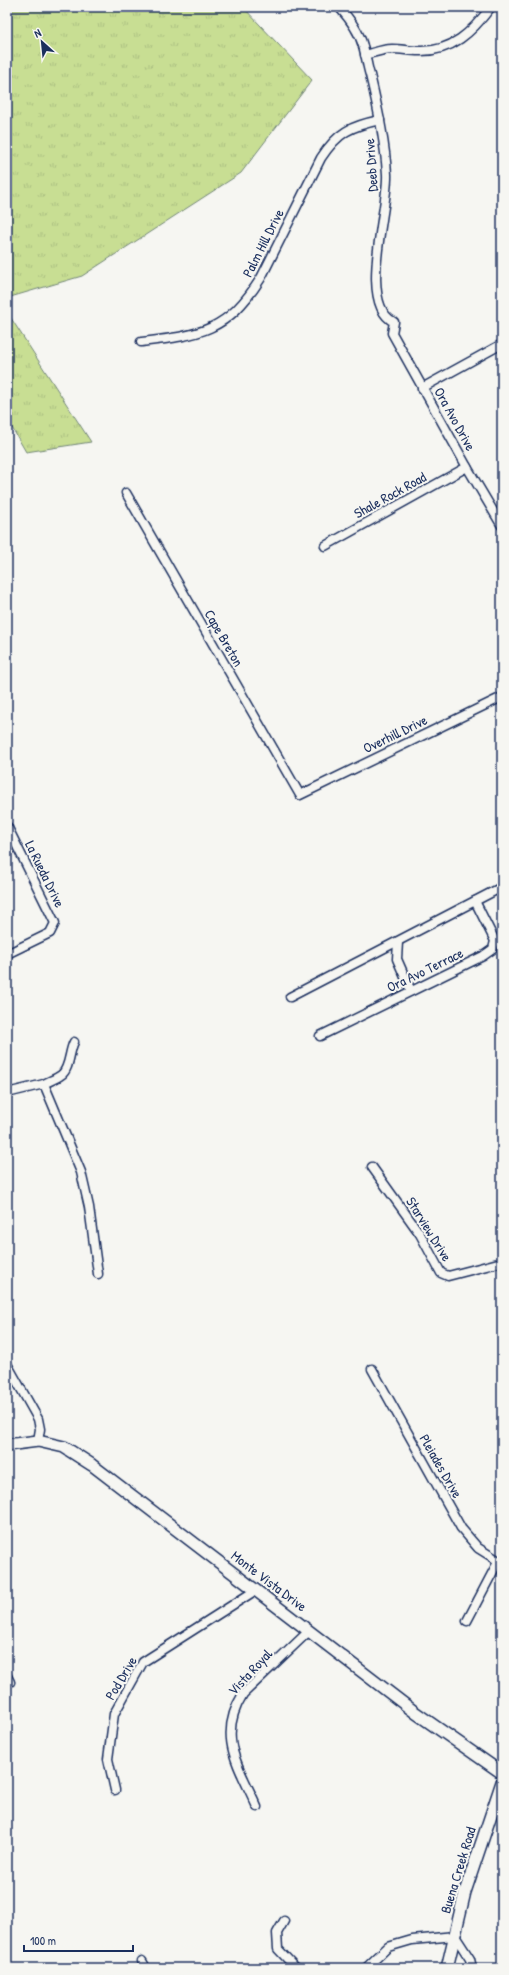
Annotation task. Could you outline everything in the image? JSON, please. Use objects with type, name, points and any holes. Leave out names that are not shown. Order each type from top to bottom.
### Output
[{"type":"main road","name":"Monte Vista Drive","points":[[7,1446],[38,1441],[64,1447],[92,1465],[416,1713],[502,1773]]},
{"type":"main road","name":"Buena Creek Road","points":[[447,1968],[471,1870],[502,1782]]},
{"type":"street","name":"Deeb Drive","points":[[339,7],[350,18],[363,45],[380,120],[387,175],[386,197],[376,264],[376,284],[380,308],[390,320],[394,322]]},
{"type":"street","points":[[365,55],[390,49],[420,52],[446,48],[455,44],[469,33],[491,7]]},
{"type":"street","name":"Palm Hill Drive","points":[[141,342],[189,336],[218,324],[236,311],[250,296],[261,278],[321,158],[331,142],[348,129],[380,120]]},
{"type":"street","name":"Ora Avo Drive","points":[[394,322],[392,333],[502,526]]},
{"type":"street","points":[[422,388],[502,344]]},
{"type":"street","name":"Shale Rock Road","points":[[325,546],[467,467]]},
{"type":"street","name":"Cape Breton","points":[[126,493],[300,795]]},
{"type":"street","name":"Overhill Drive","points":[[300,795],[502,697]]},
{"type":"street","name":"La Rueda Drive","points":[[7,826],[55,923],[50,933],[7,954]]},
{"type":"street","points":[[290,997],[502,887]]},
{"type":"street","name":"Ora Avo Terrace","points":[[320,1036],[483,956],[493,949],[495,941],[476,901]]},
{"type":"street","points":[[398,942],[398,959],[411,991]]},
{"type":"street","points":[[7,1093],[44,1084],[62,1075],[70,1049],[74,1042]]},
{"type":"street","points":[[44,1084],[81,1172],[89,1207],[98,1274]]},
{"type":"street","name":"Starview Drive","points":[[372,1167],[420,1234],[441,1273],[448,1276],[502,1262]]},
{"type":"street","points":[[7,1364],[38,1419],[40,1429],[38,1441]]},
{"type":"street","name":"Pleiades Drive","points":[[372,1369],[461,1528],[478,1548],[500,1562]]},
{"type":"street","points":[[467,1621],[500,1562]]},
{"type":"street","name":"Pod Drive","points":[[115,1790],[108,1758],[114,1714],[143,1662],[256,1590]]},
{"type":"street","name":"Vista Royal","points":[[257,1807],[233,1752],[230,1724],[236,1706],[244,1694],[309,1631]]},
{"type":"street","points":[[284,1921],[277,1933],[278,1949],[296,1968]]},
{"type":"street","points":[[366,1968],[388,1947],[412,1940],[455,1936],[470,1959],[472,1968]]},
{"type":"green space","points":[[7,7],[243,7],[312,80],[241,173],[82,276],[7,298]]},
{"type":"green space","points":[[7,312],[91,442],[26,452],[7,419]]}]
